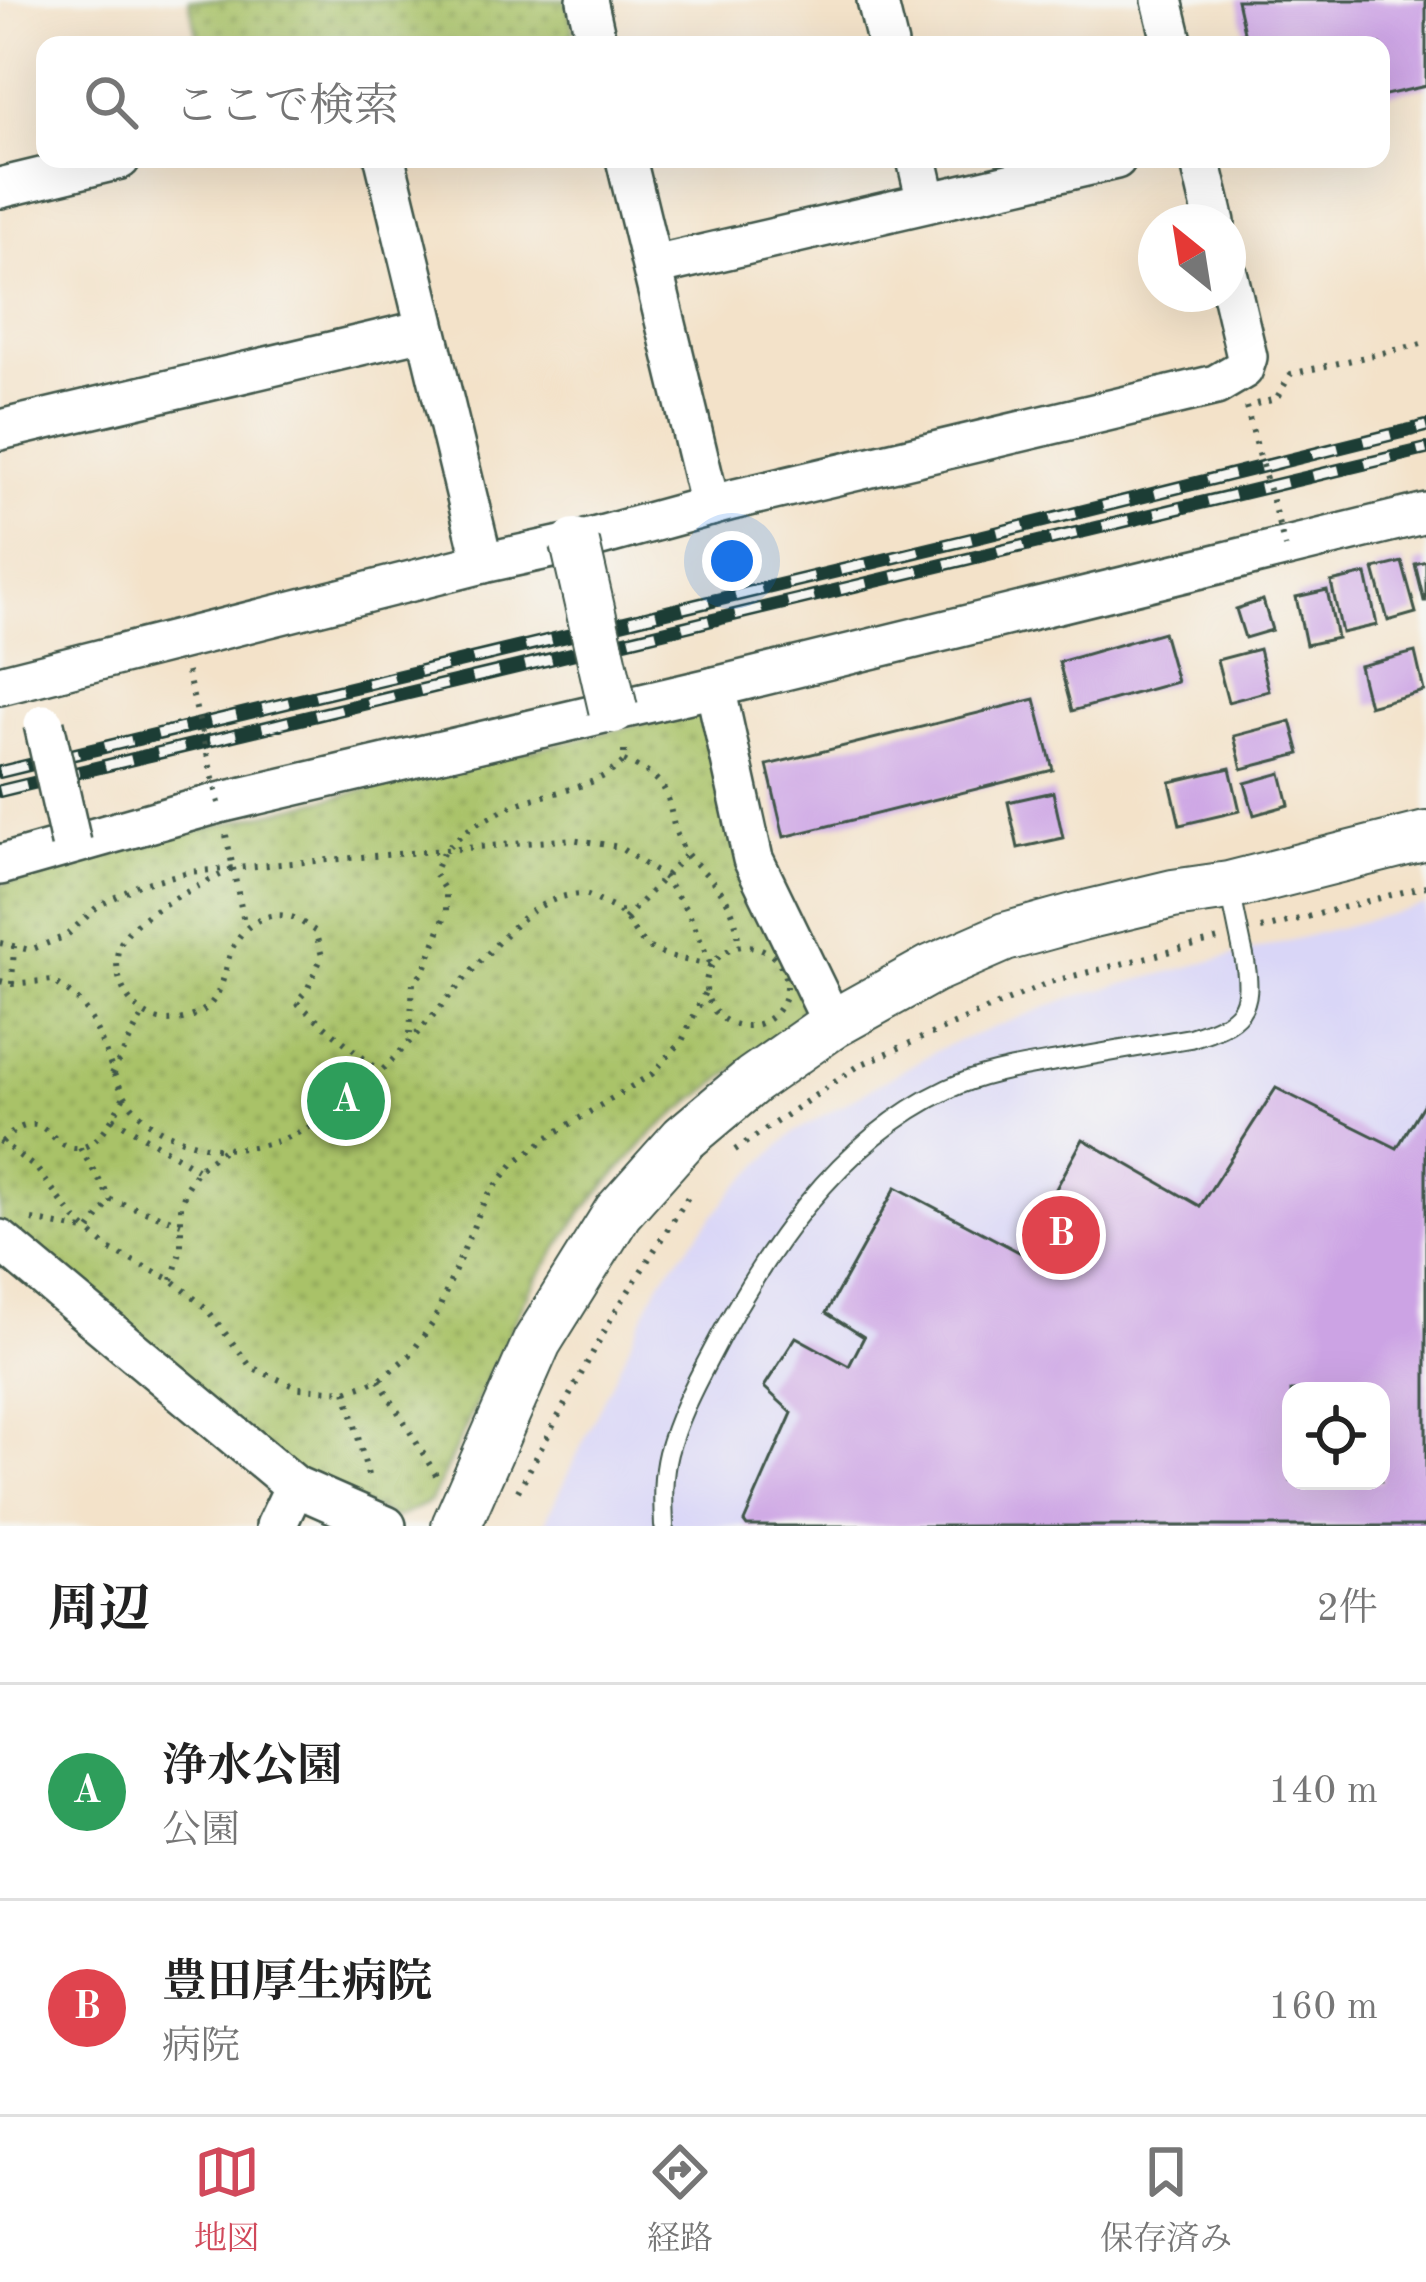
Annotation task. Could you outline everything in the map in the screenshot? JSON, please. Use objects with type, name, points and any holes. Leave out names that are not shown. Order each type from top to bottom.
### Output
[{"type":"street","points":[[587,0],[596,36]]},
{"type":"street","points":[[877,0],[886,36]]},
{"type":"street","points":[[1162,0],[1171,36]]},
{"type":"street","points":[[0,188],[83,168]]},
{"type":"street","points":[[387,168],[483,563]]},
{"type":"street","points":[[628,168],[710,506]]},
{"type":"street","points":[[919,168],[927,202]]},
{"type":"street","points":[[654,266],[1076,168]]},
{"type":"street","points":[[1201,168],[1210,204]]},
{"type":"street","points":[[71,843],[44,724],[16,681],[710,506],[1216,385],[1243,369],[1247,357],[1236,312]]},
{"type":"street","points":[[0,430],[424,330]]},
{"type":"street","points":[[0,865],[219,802],[715,687],[1426,513]]},
{"type":"street","points":[[575,543],[613,709]]},
{"type":"street","points":[[715,687],[753,859],[833,1024]]},
{"type":"street","points":[[458,1521],[537,1342],[618,1212],[683,1138],[753,1080],[833,1024],[932,969],[1005,938],[1426,836]]},
{"type":"street","points":[[10,1228],[295,1486],[383,1525]]},
{"type":"street","points":[[276,1526],[295,1486]]},
{"type":"lane","points":[[664,1526],[665,1467],[684,1407],[749,1286],[825,1184],[907,1111],[949,1088],[1004,1070],[1190,1038],[1238,1016],[1249,983],[1229,886]]},
{"type":"path","points":[[1285,547],[1246,407],[1276,399],[1292,374],[1426,343]]},
{"type":"path","points":[[187,672],[245,927]]},
{"type":"path","points":[[410,1038],[412,983],[425,969],[446,913],[446,892],[434,873],[444,850],[479,823],[523,802],[611,774],[624,760],[625,746],[613,709]]},
{"type":"path","points":[[624,760],[649,771],[666,790],[686,854],[731,904],[738,946]]},
{"type":"path","points":[[0,943],[30,950],[66,936],[98,906],[139,885],[188,872],[572,839],[619,847],[665,878],[689,914],[711,965]]},
{"type":"path","points":[[626,919],[686,854]]},
{"type":"path","points":[[233,868],[139,920],[120,944],[116,969],[124,995],[143,1014],[164,1022],[190,1018],[212,1004],[245,927],[266,915],[293,917],[315,931],[322,956],[308,989],[296,1002],[380,1073]]},
{"type":"path","points":[[0,981],[52,980],[79,1000],[124,1096],[170,1135],[225,1149],[255,1149],[346,1105],[514,926],[544,902],[585,893],[619,910],[645,946],[711,965]]},
{"type":"path","points":[[12,984],[14,946]]},
{"type":"path","points":[[124,1096],[92,1144],[68,1148],[43,1126],[29,1124],[1,1142],[37,1169],[75,1219],[110,1250],[172,1280],[206,1308],[251,1367],[298,1388],[346,1391],[379,1380],[410,1355],[433,1323],[485,1198],[514,1162],[652,1074],[682,1041],[705,992],[711,965],[720,955],[738,946],[757,946],[778,961],[784,972],[786,985],[779,1010],[757,1024],[743,1026],[718,1016],[705,992]]},
{"type":"path","points":[[112,1074],[143,1014]]},
{"type":"path","points":[[113,1118],[198,1169]]},
{"type":"path","points":[[80,1148],[111,1200],[181,1223]]},
{"type":"path","points":[[172,1280],[181,1249],[186,1188],[198,1169],[225,1149]]},
{"type":"path","points":[[89,1231],[111,1200]]},
{"type":"path","points":[[10,1228],[39,1222],[89,1231]]},
{"type":"path","points":[[379,1380],[458,1521]]},
{"type":"path","points":[[346,1391],[383,1525]]},
{"type":"shaded area","points":[[1426,905],[1426,1526],[543,1526],[660,1281],[734,1190],[793,1133],[943,1047],[1070,998]]},
{"type":"green space","points":[[189,0],[566,0],[574,31],[569,36],[198,36]]},
{"type":"green space","points":[[708,708],[804,997],[799,1019],[655,1130],[582,1212],[530,1289],[431,1501],[395,1518],[290,1473],[0,1228],[0,885],[165,838]]},
{"type":"building","points":[[1237,0],[1426,0],[1426,86],[1390,94],[1390,36],[1245,36]]},
{"type":"building","points":[[1426,561],[1426,601],[1424,601],[1415,564]]},
{"type":"building","points":[[1402,562],[1416,613],[1388,621],[1374,569]]},
{"type":"building","points":[[1366,574],[1377,625],[1342,633],[1331,582]]},
{"type":"building","points":[[1327,590],[1337,638],[1306,645],[1296,597]]},
{"type":"building","points":[[1263,600],[1272,630],[1245,638],[1236,609]]},
{"type":"building","points":[[1163,632],[1177,682],[1072,711],[1059,662]]},
{"type":"building","points":[[1259,649],[1269,691],[1228,702],[1217,660]]},
{"type":"building","points":[[1415,652],[1424,691],[1369,706],[1359,666]]},
{"type":"building","points":[[1035,699],[1053,770],[784,837],[767,765]]},
{"type":"building","points":[[1291,721],[1300,754],[1242,769],[1234,736]]},
{"type":"building","points":[[1230,768],[1240,811],[1180,825],[1170,782]]},
{"type":"building","points":[[1281,773],[1289,805],[1254,815],[1245,783]]},
{"type":"building","points":[[1053,792],[1063,838],[1018,848],[1008,802]]},
{"type":"building","points":[[1276,1088],[1397,1148],[1426,1100],[1426,1526],[747,1526],[744,1522],[792,1413],[764,1387],[796,1337],[849,1366],[864,1337],[826,1313],[896,1187],[1021,1253],[1083,1139],[1200,1206]]},
{"type":"railway","points":[[0,772],[1426,426]]},
{"type":"railway","points":[[0,791],[1426,449]]},
{"type":"place","name":"浄水公園","points":[[346,1101]]},
{"type":"place","name":"豊田厚生病院","points":[[1061,1235]]}]
